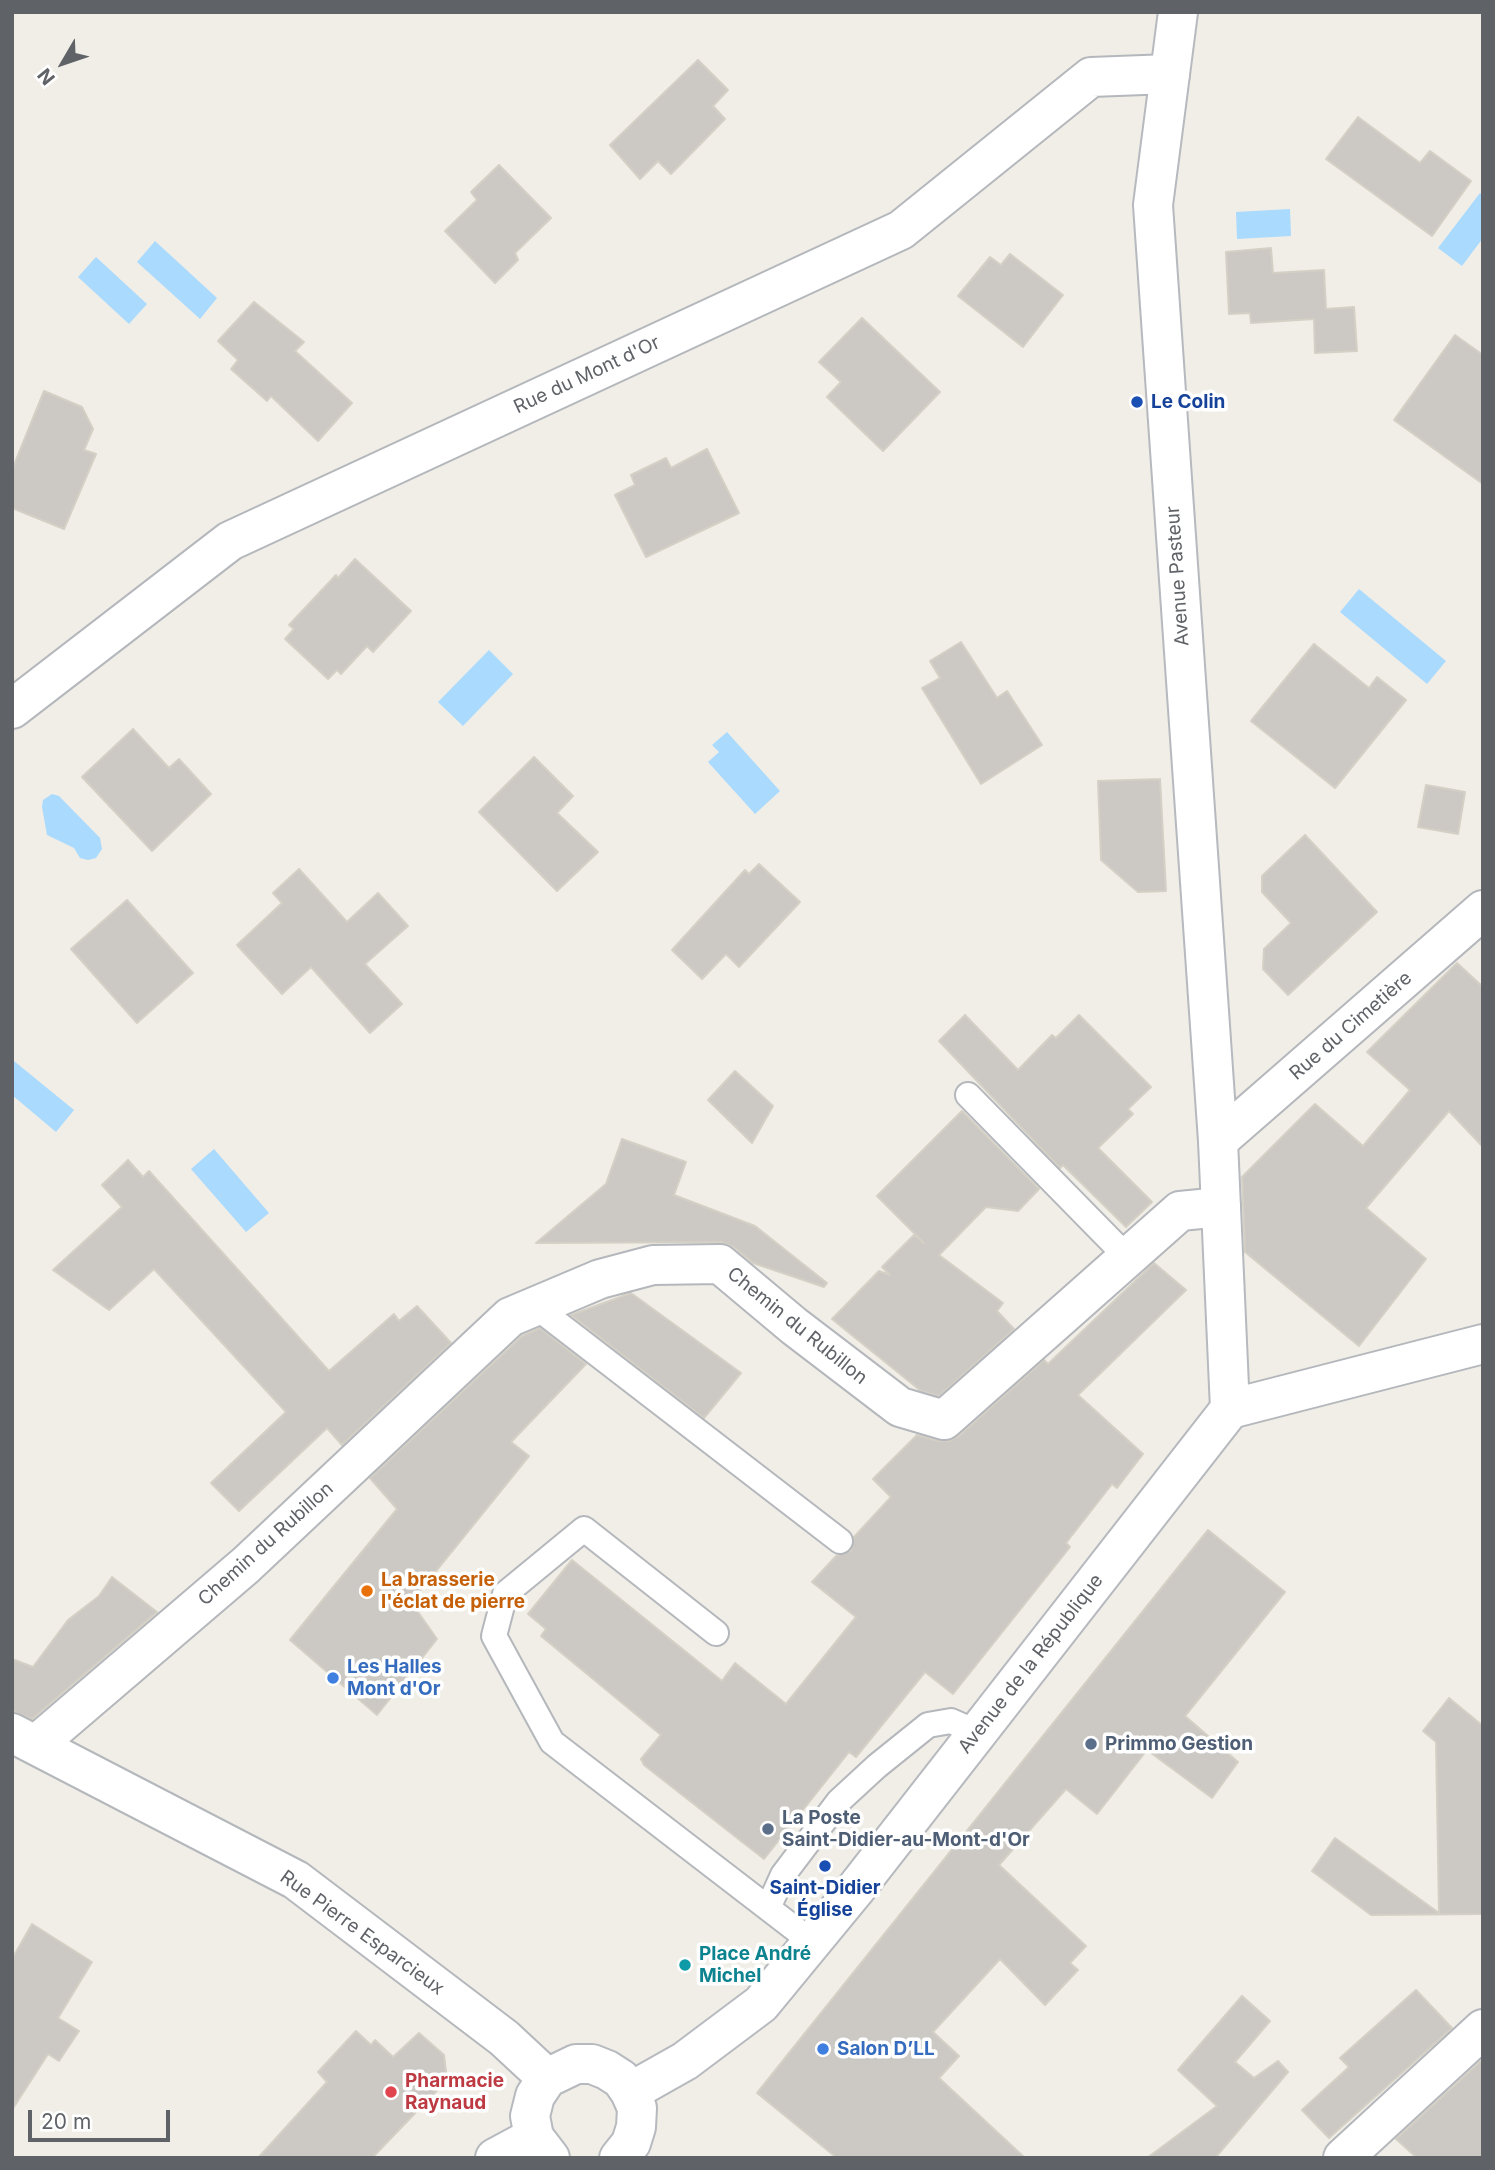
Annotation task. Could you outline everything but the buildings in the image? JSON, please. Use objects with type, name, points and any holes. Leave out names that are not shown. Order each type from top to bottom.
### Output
[{"type":"street","name":"Avenue Pasteur","points":[[1178,12],[1153,205],[1218,1141]]},
{"type":"street","name":"Rue du Mont d'Or","points":[[12,709],[230,541],[901,230],[1091,77],[1170,74]]},
{"type":"street","name":"Rue du Cimetière","points":[[1218,1141],[1483,910]]},
{"type":"street","points":[[1218,1141],[1230,1409],[1483,1345]]},
{"type":"street","name":"Chemin du Rubillon","points":[[25,1738],[246,1565],[510,1317],[600,1279],[653,1265],[720,1264],[794,1326],[900,1407],[944,1420],[1180,1211],[1222,1207]]},
{"type":"street","name":"Avenue de la République","points":[[631,2092],[685,2061],[761,2004],[978,1733],[1230,1409]]},
{"type":"street","name":"Rue Pierre Esparcieux","points":[[25,1738],[296,1880],[504,2038],[547,2078]]},
{"type":"street","points":[[1364,2151],[1483,2029]]},
{"type":"street","points":[[495,2158],[542,2147],[530,2116],[535,2096],[547,2078],[560,2069],[576,2064],[592,2064],[621,2078],[631,2092],[636,2108],[636,2127],[631,2143],[619,2158]]},
{"type":"lane","points":[[968,1095],[1128,1258]]},
{"type":"lane","points":[[535,1306],[840,1541]]},
{"type":"lane","points":[[716,1633],[584,1529],[505,1594],[494,1636],[552,1742],[812,1942]]},
{"type":"lane","points":[[768,1908],[783,1875],[839,1801],[877,1766],[928,1725],[951,1721],[978,1733]]},
{"type":"water","points":[[1480,193],[1483,196],[1483,238],[1462,266],[1438,248]]},
{"type":"water","points":[[1290,209],[1291,236],[1237,239],[1236,212]]},
{"type":"water","points":[[155,241],[217,298],[200,319],[137,262]]},
{"type":"water","points":[[96,257],[147,304],[129,324],[78,277]]},
{"type":"water","points":[[1359,589],[1446,661],[1427,684],[1340,612]]},
{"type":"water","points":[[489,650],[513,674],[463,726],[438,702]]},
{"type":"water","points":[[727,732],[780,791],[755,814],[708,762],[719,752],[712,745]]},
{"type":"water","points":[[52,794],[59,796],[100,838],[102,849],[96,858],[80,858],[74,848],[47,835],[42,807],[43,800]]},
{"type":"water","points":[[14,1061],[74,1110],[56,1132],[12,1095]]},
{"type":"water","points":[[214,1149],[269,1213],[246,1232],[191,1169]]},
{"type":"place","name":"Le Colin","points":[[1137,402]]},
{"type":"place","name":"La brasserie l'éclat de pierre","points":[[367,1591]]},
{"type":"place","name":"Les Halles Mont d'Or","points":[[333,1678]]},
{"type":"place","name":"Primmo Gestion","points":[[1091,1744]]},
{"type":"place","name":"La Poste Saint-Didier-au-Mont-d'Or","points":[[768,1829]]},
{"type":"place","name":"Saint-Didier Église","points":[[825,1866]]},
{"type":"place","name":"Place André Michel","points":[[685,1965]]},
{"type":"place","name":"Salon D’LL","points":[[823,2049]]},
{"type":"place","name":"Pharmacie Raynaud","points":[[391,2092]]}]
